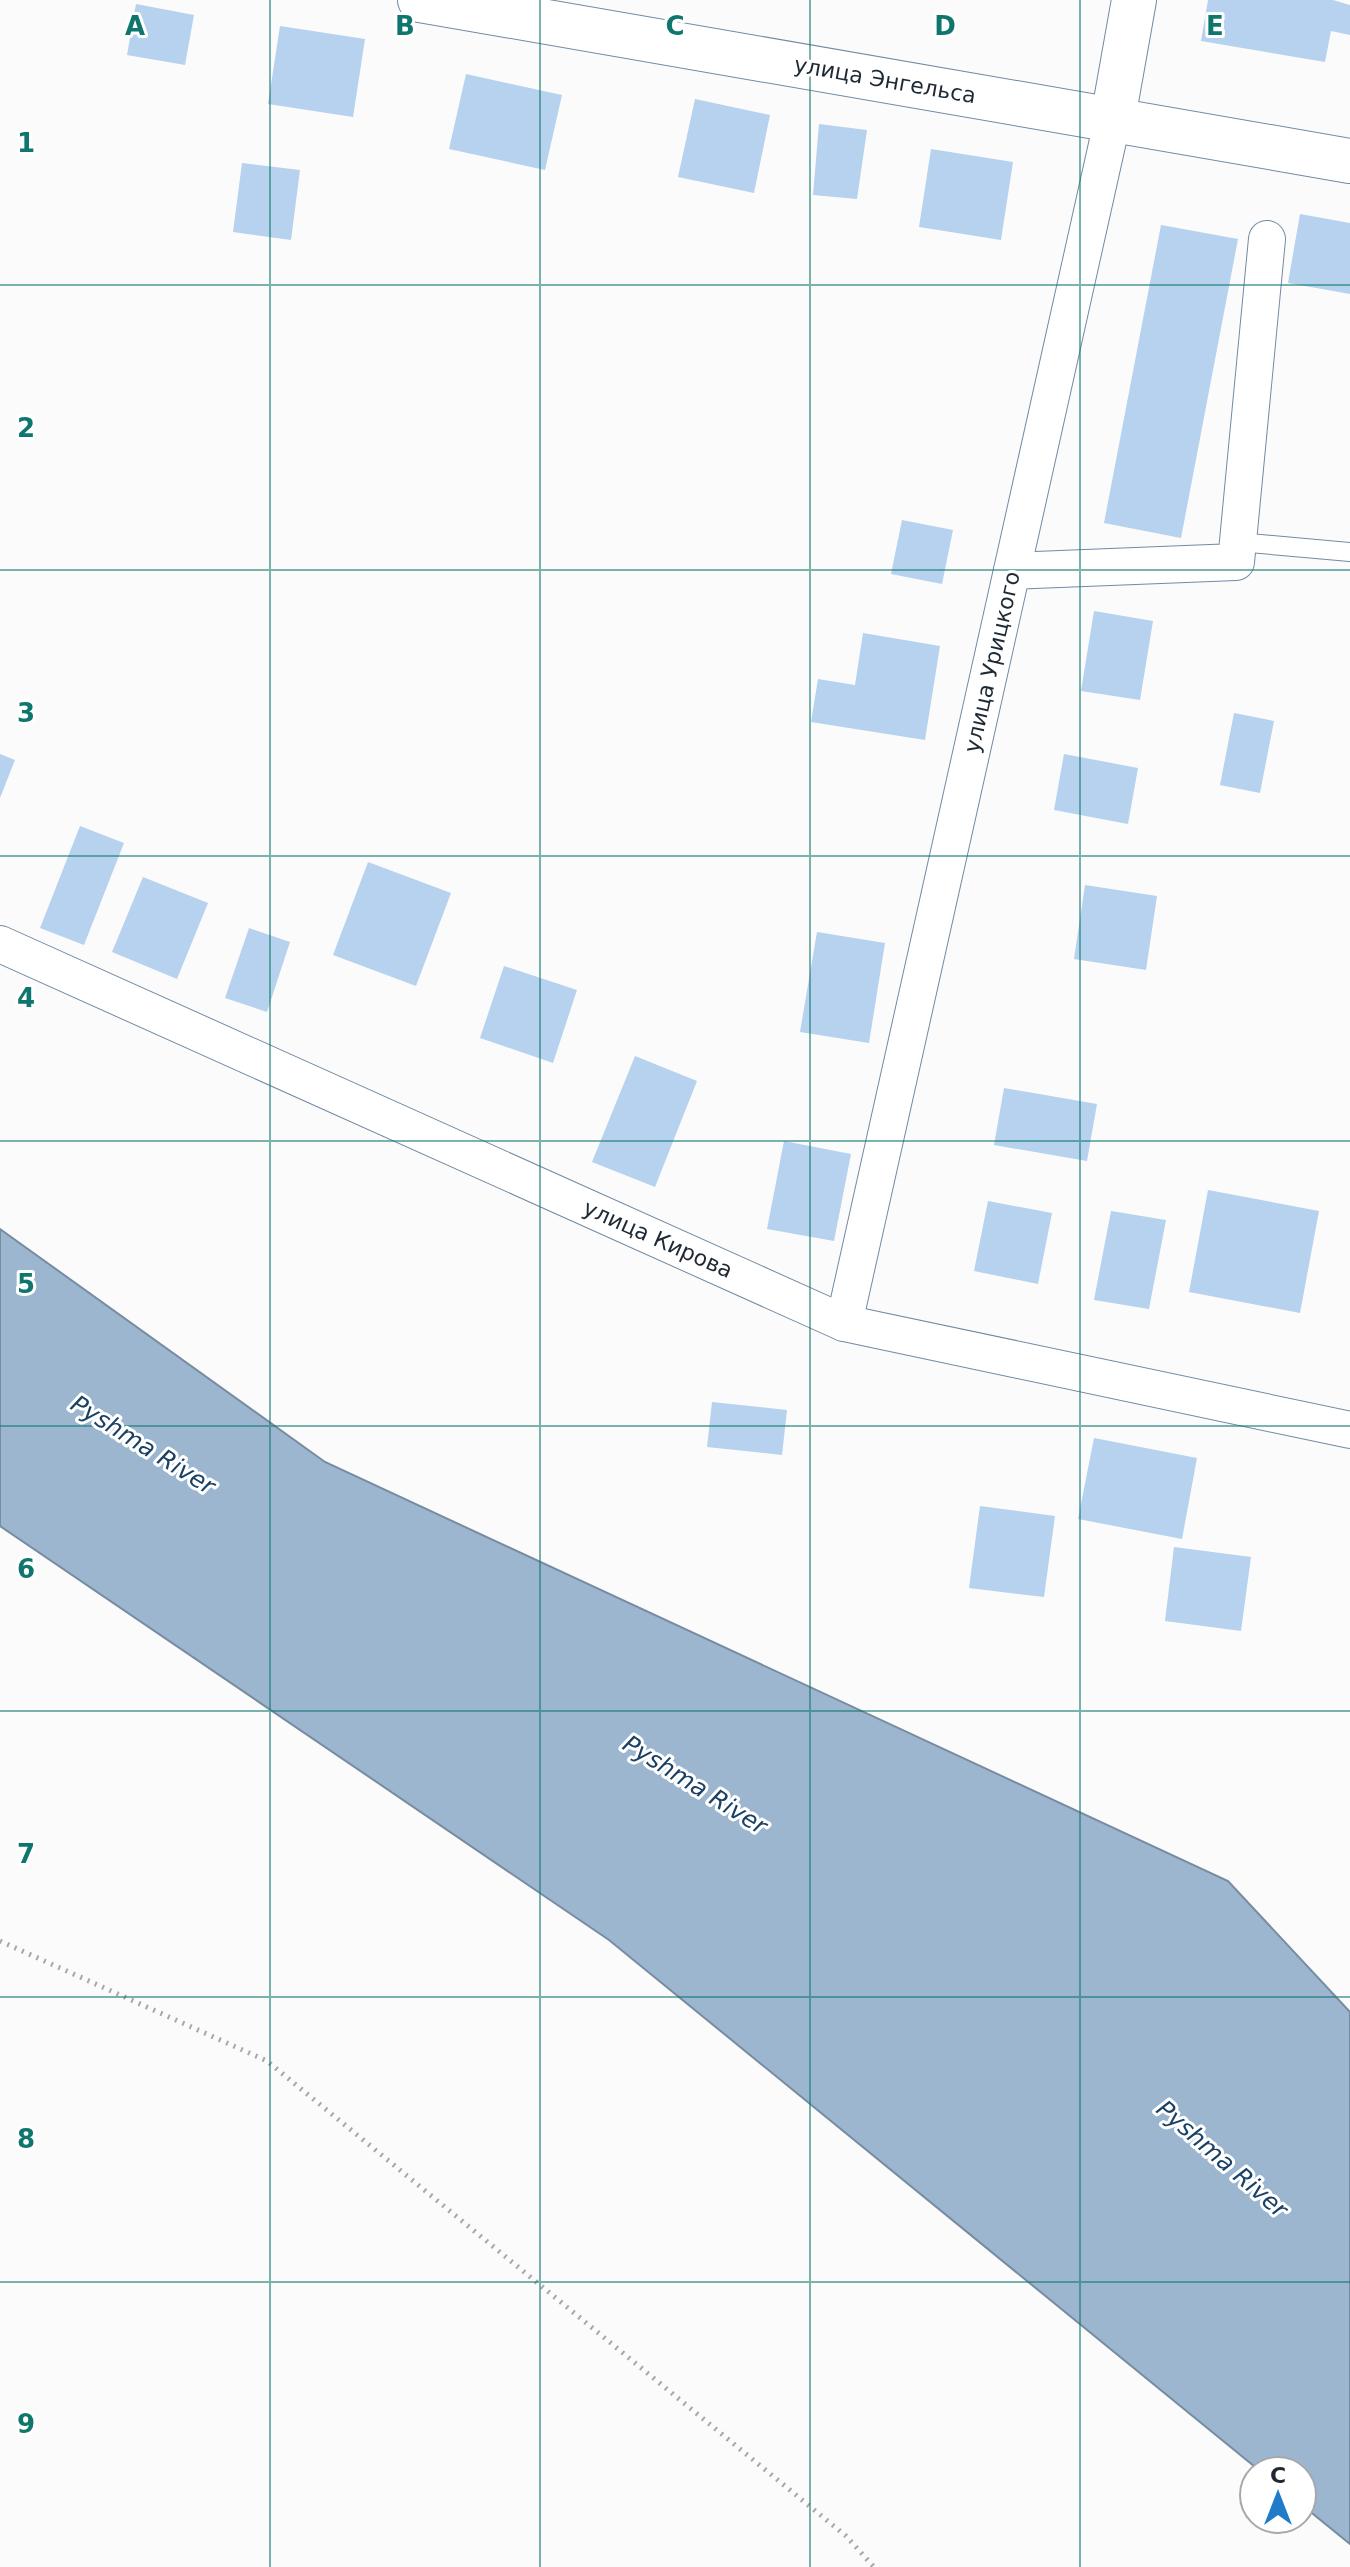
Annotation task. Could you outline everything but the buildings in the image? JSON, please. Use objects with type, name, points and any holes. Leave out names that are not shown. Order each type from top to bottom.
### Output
[{"type":"main road","name":"улица Энгельса","points":[[420,0],[1350,161]]},
{"type":"main road","name":"улица Урицкого","points":[[1113,118],[1134,0]]},
{"type":"street","name":"улица Урицкого","points":[[844,1323],[1113,118]]},
{"type":"street","points":[[1012,571],[1236,562],[1267,239]]},
{"type":"street","name":"улица Кирова","points":[[0,944],[844,1323],[1350,1430]]},
{"type":"lane","points":[[1238,542],[1350,552]]},
{"type":"path","points":[[0,1941],[267,2061],[846,2536],[874,2567]]},
{"type":"water","name":"Pyshma River","points":[[0,1229],[325,1462],[1228,1881],[1350,2012],[1350,2544],[1318,2518],[1318,2455],[1240,2455],[609,1940],[0,1526]]}]
